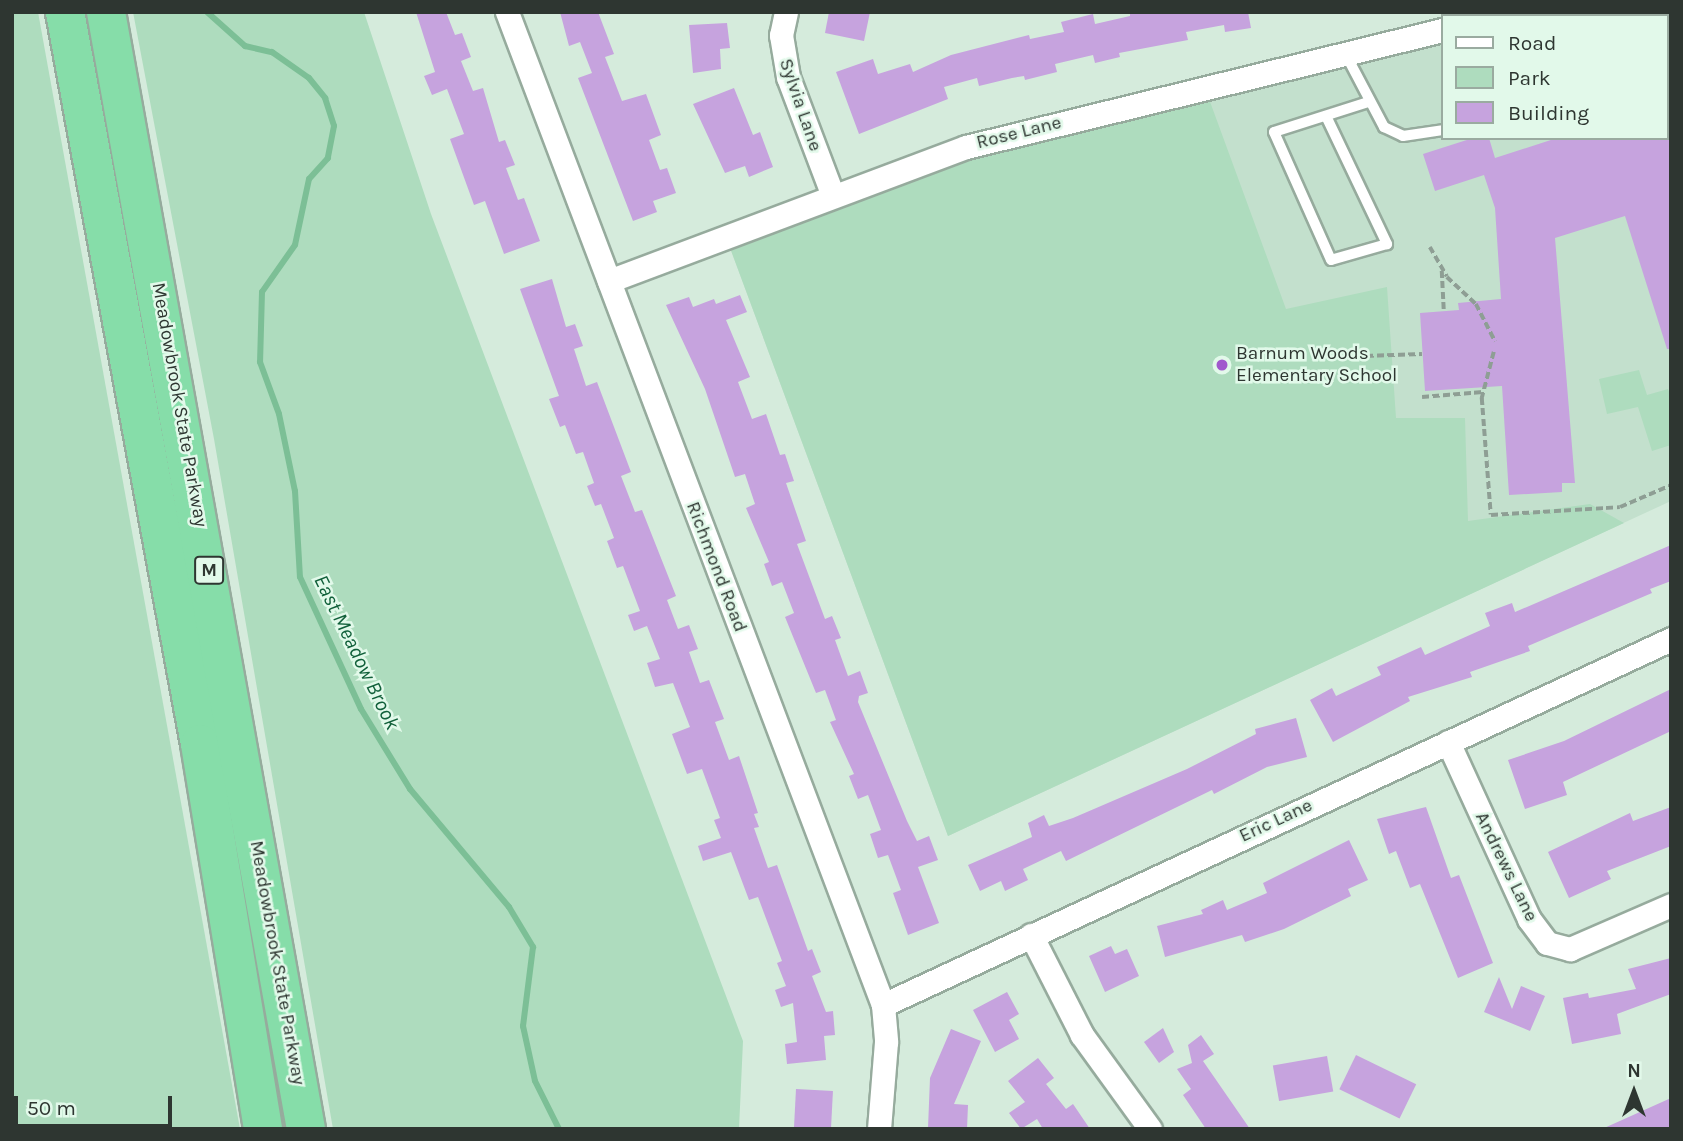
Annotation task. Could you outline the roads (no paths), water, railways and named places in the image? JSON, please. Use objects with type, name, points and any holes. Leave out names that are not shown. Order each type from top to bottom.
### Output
[{"type":"highway","name":"Meadowbrook State Parkway","points":[[65,12],[200,744],[263,1129]]},
{"type":"highway","name":"Meadowbrook State Parkway","points":[[106,12],[306,1129]]},
{"type":"street","name":"Richmond Road","points":[[507,12],[883,1005],[886,1042],[879,1129]]},
{"type":"street","name":"Sylvia Lane","points":[[786,12],[781,35],[788,77],[833,196]]},
{"type":"street","name":"Rose Lane","points":[[609,281],[993,139],[1442,30]]},
{"type":"street","name":"Eric Lane","points":[[883,1005],[1671,639]]},
{"type":"street","name":"Andrews Lane","points":[[1448,742],[1529,919],[1547,943],[1570,949],[1671,905]]},
{"type":"street","points":[[1031,935],[1082,1035],[1150,1129]]},
{"type":"lane","points":[[1345,53],[1368,102],[1384,127],[1404,136],[1442,130]]},
{"type":"lane","points":[[1326,116],[1387,244],[1331,260],[1274,132],[1368,102]]},
{"type":"waterway","name":"East Meadow Brook","points":[[207,12],[245,46],[272,52],[309,78],[325,98],[334,126],[328,158],[309,179],[295,245],[262,292],[260,362],[279,414],[295,491],[300,577],[361,709],[410,789],[509,907],[533,947],[523,1026],[535,1081],[559,1129]]},
{"type":"place","name":"Barnum Woods Elementary School","points":[[1222,365]]}]
